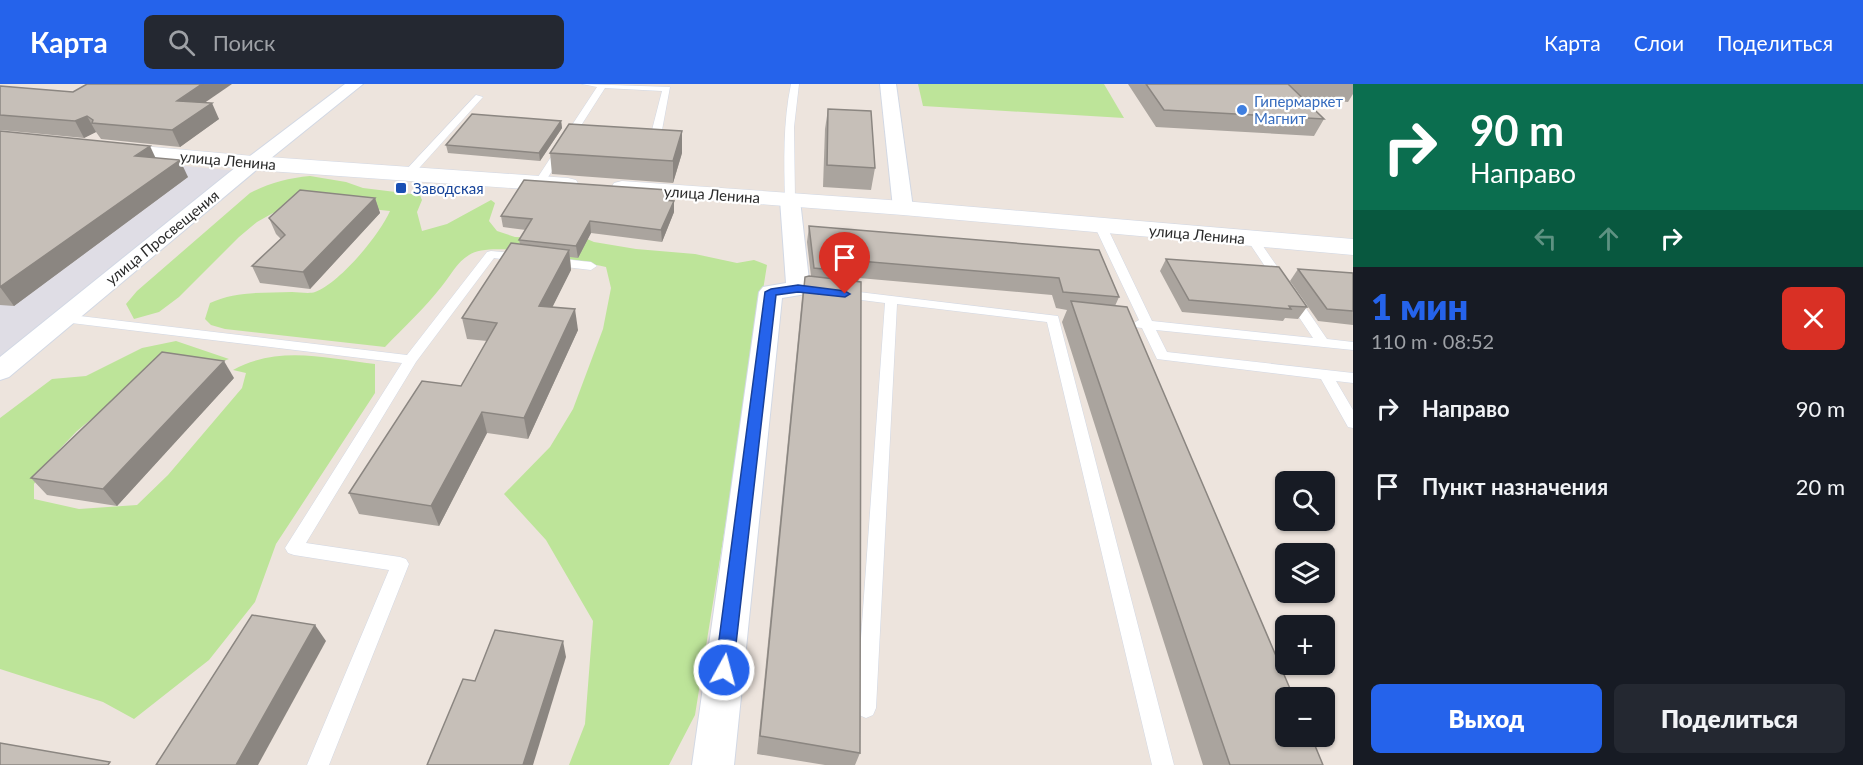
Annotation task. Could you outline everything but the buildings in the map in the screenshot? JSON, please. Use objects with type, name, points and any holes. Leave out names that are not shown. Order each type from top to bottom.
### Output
[{"type":"street","name":"улица Просвещения","points":[[0,371],[253,163],[356,84]]},
{"type":"street","points":[[888,84],[903,208]]},
{"type":"street","name":"улица Ленина","points":[[91,147],[253,163],[903,208],[1353,247]]},
{"type":"street","points":[[713,765],[771,292],[810,290],[790,200]]},
{"type":"lane","points":[[586,84],[667,89],[657,129]]},
{"type":"lane","points":[[790,200],[788,138],[790,105],[795,84]]},
{"type":"lane","points":[[538,183],[603,85]]},
{"type":"lane","points":[[408,174],[479,97]]},
{"type":"lane","points":[[1100,225],[1162,356],[1353,378]]},
{"type":"lane","points":[[1252,238],[1323,343]]},
{"type":"lane","points":[[318,765],[400,564],[294,548],[411,360],[491,255],[591,266]]},
{"type":"lane","points":[[810,290],[1053,319]]},
{"type":"lane","points":[[866,708],[891,300]]},
{"type":"lane","points":[[1071,316],[1049,314],[1053,319],[1163,765]]},
{"type":"lane","points":[[63,318],[411,360]]},
{"type":"lane","points":[[1125,322],[1353,346]]},
{"type":"lane","points":[[1326,375],[1353,423]]},
{"type":"shaded area","points":[[0,148],[237,171],[0,367]]},
{"type":"green space","points":[[918,84],[1104,84],[1124,118],[923,106]]},
{"type":"green space","points":[[310,176],[346,182],[363,188],[420,195],[422,200],[417,212],[422,231],[447,224],[491,200],[495,203],[489,221],[497,231],[515,237],[543,238],[571,232],[594,242],[636,249],[695,254],[737,263],[754,260],[767,265],[695,715],[669,765],[569,765],[585,724],[593,621],[546,540],[504,494],[550,447],[573,409],[603,329],[611,288],[606,267],[515,250],[497,249],[469,255],[454,269],[429,302],[385,347],[225,329],[211,325],[205,319],[210,303],[220,299],[250,293],[313,293],[325,287],[358,257],[378,232],[390,211],[304,202],[273,213],[257,222],[179,297],[159,312],[134,319],[126,304],[137,291],[250,193],[264,186]]},
{"type":"green space","points":[[176,341],[229,359],[207,366],[142,377],[77,431],[52,457],[34,484],[34,499],[79,509],[137,505],[168,475],[242,388],[246,373],[233,370],[250,362],[302,355],[375,364],[375,393],[276,544],[255,602],[209,660],[134,719],[103,702],[0,669],[0,418],[52,379],[86,376],[142,348]]},
{"type":"place","name":"Гипермаркет Магнит","points":[[1242,110]]},
{"type":"place","name":"Заводская","points":[[401,188]]},
{"type":"route","points":[[724,670],[771,292],[798,289],[845,294]]}]
